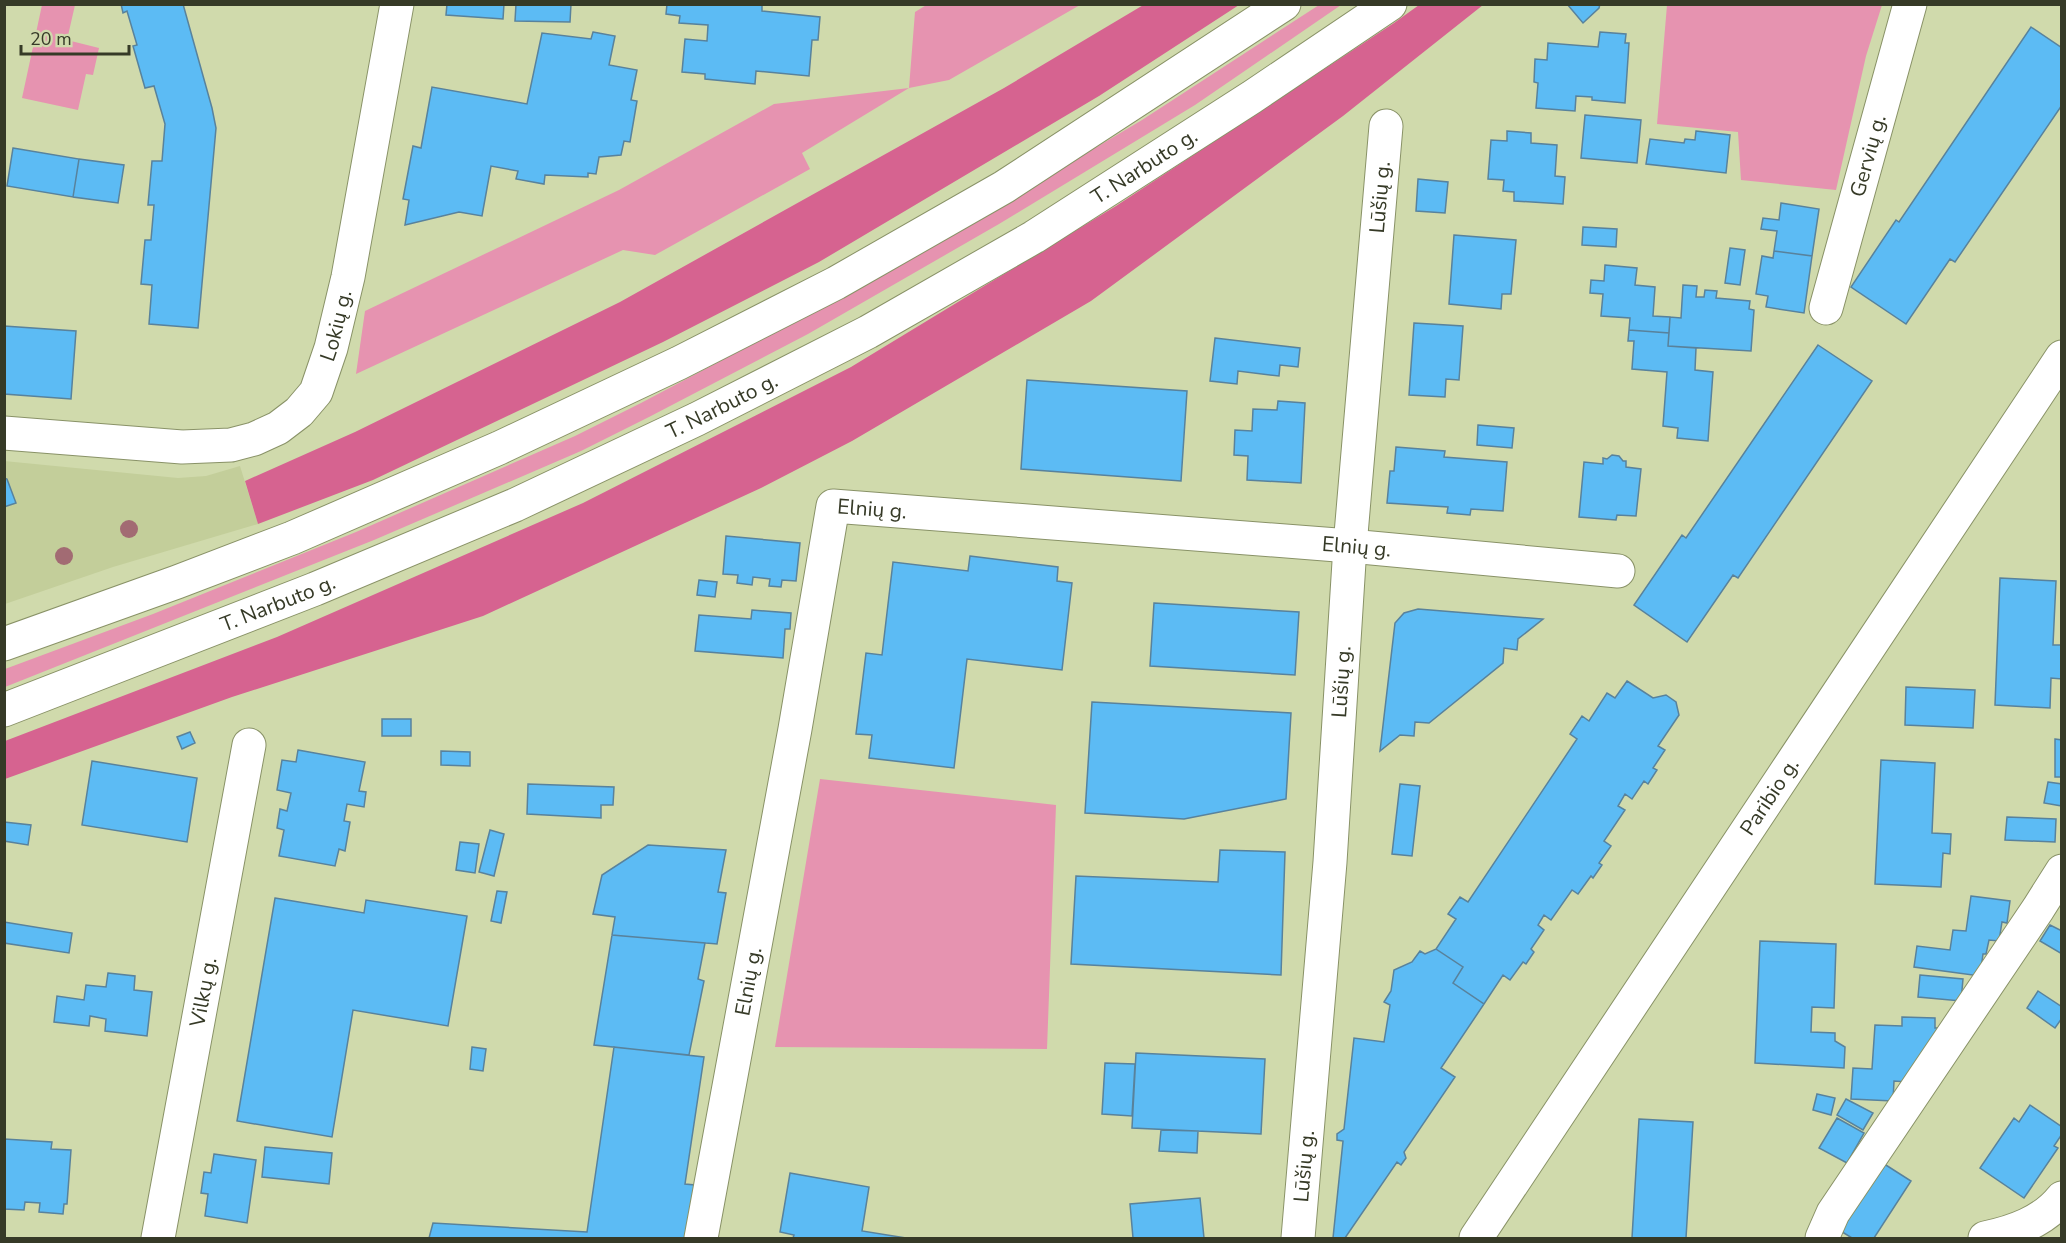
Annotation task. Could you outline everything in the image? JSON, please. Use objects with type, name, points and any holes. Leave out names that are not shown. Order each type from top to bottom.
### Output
[{"type":"street","name":"Lokių g.","points":[[4,432],[182,447],[231,445],[254,439],[278,428],[299,412],[316,392],[331,348],[348,277],[397,4]]},
{"type":"street","points":[[4,644],[292,538],[499,448],[679,363],[836,283],[1004,187],[1284,4]]},
{"type":"street","name":"T. Narbuto g.","points":[[4,710],[315,589],[515,505],[697,419],[868,332],[1034,237],[1252,98],[1390,4]]},
{"type":"street","name":"Gervių g.","points":[[1826,308],[1910,4]]},
{"type":"street","name":"Lūšių g.","points":[[1298,1239],[1330,862],[1350,546],[1386,126]]},
{"type":"street","name":"Paribio g.","points":[[1476,1239],[2061,357]]},
{"type":"street","name":"Elnių g.","points":[[702,1239],[795,729],[833,506],[1350,546],[1618,571]]},
{"type":"street","name":"Vilkų g.","points":[[158,1239],[249,745]]},
{"type":"street","points":[[1822,1239],[1833,1213],[2061,872]]},
{"type":"street","points":[[1985,1239],[2026,1226],[2044,1216],[2061,1198]]},
{"type":"shaded area","points":[[928,4],[1080,5],[949,80],[909,88],[915,12]]},
{"type":"shaded area","points":[[1145,4],[1239,5],[1099,96],[819,262],[663,342],[373,480],[258,524],[245,481],[355,432],[620,302],[1004,88]]},
{"type":"shaded area","points":[[42,5],[75,5],[67,40],[99,48],[93,75],[86,74],[78,110],[22,98]]},
{"type":"shaded area","points":[[1319,5],[1341,5],[1195,105],[999,224],[808,334],[649,417],[581,451],[374,540],[5,687],[5,669],[153,614],[356,532],[575,436],[641,403],[874,280],[1142,120]]},
{"type":"shaded area","points":[[1419,5],[1483,5],[1343,116],[1091,301],[852,441],[761,488],[483,616],[232,697],[5,779],[5,741],[277,637],[583,503],[851,367],[1116,206]]},
{"type":"shaded area","points":[[1667,5],[1882,5],[1866,56],[1836,190],[1741,180],[1738,132],[1657,124]]},
{"type":"shaded area","points":[[909,88],[802,153],[810,169],[655,255],[623,250],[356,374],[365,311],[619,190],[774,104]]},
{"type":"shaded area","points":[[4,461],[178,478],[206,476],[240,466],[258,524],[113,567],[5,604]]},
{"type":"shaded area","points":[[820,779],[1056,805],[1047,1049],[775,1047]]},
{"type":"building","points":[[121,4],[183,4],[212,108],[216,128],[198,328],[149,324],[152,285],[141,284],[145,240],[151,240],[154,205],[148,205],[152,161],[162,161],[165,124],[154,86],[145,88],[133,46],[137,45],[127,11],[123,13]]},
{"type":"building","points":[[447,4],[504,4],[503,19],[446,15]]},
{"type":"building","points":[[516,4],[571,4],[570,22],[515,21]]},
{"type":"building","points":[[667,4],[762,4],[762,11],[820,17],[818,40],[812,40],[809,76],[756,71],[755,84],[705,79],[705,74],[682,72],[685,39],[707,41],[708,25],[679,23],[680,16],[666,14]]},
{"type":"building","points":[[1567,4],[1600,4],[1599,8],[1583,23]]},
{"type":"building","points":[[2031,27],[2062,48],[2062,105],[1955,262],[1950,259],[1906,324],[1851,287],[1896,220],[1899,222]]},
{"type":"building","points":[[593,32],[615,36],[609,65],[637,70],[631,100],[637,101],[630,142],[624,141],[621,155],[599,157],[596,174],[588,173],[588,177],[545,175],[544,184],[516,179],[518,171],[491,166],[482,216],[459,212],[405,225],[409,200],[403,199],[413,146],[421,148],[432,87],[527,104],[542,33],[591,39]]},
{"type":"building","points":[[1600,32],[1626,34],[1625,43],[1629,43],[1625,103],[1576,96],[1575,111],[1536,108],[1538,83],[1534,82],[1535,59],[1547,60],[1548,43],[1598,47]]},
{"type":"building","points":[[1585,115],[1641,120],[1637,163],[1581,158]]},
{"type":"building","points":[[1507,131],[1531,133],[1531,143],[1557,145],[1555,176],[1565,177],[1563,204],[1514,201],[1514,192],[1503,191],[1504,180],[1488,179],[1491,140],[1507,141]]},
{"type":"building","points":[[1696,131],[1730,135],[1726,173],[1646,164],[1650,139],[1684,143],[1685,139],[1695,140]]},
{"type":"building","points":[[13,148],[79,159],[73,197],[7,186]]},
{"type":"building","points":[[79,159],[124,165],[118,203],[73,197]]},
{"type":"building","points":[[1418,179],[1448,182],[1445,213],[1416,211]]},
{"type":"building","points":[[1781,203],[1819,209],[1812,256],[1774,251],[1777,231],[1761,229],[1763,218],[1779,220]]},
{"type":"building","points":[[1583,227],[1617,229],[1616,247],[1582,245]]},
{"type":"building","points":[[1454,235],[1516,240],[1511,294],[1502,294],[1501,309],[1449,304]]},
{"type":"building","points":[[1730,248],[1745,250],[1740,285],[1725,283]]},
{"type":"building","points":[[1774,251],[1812,256],[1804,313],[1766,307],[1768,296],[1756,294],[1762,256],[1773,258]]},
{"type":"building","points":[[1605,265],[1637,268],[1635,285],[1655,287],[1653,316],[1670,317],[1669,333],[1629,330],[1630,318],[1601,316],[1603,294],[1590,293],[1591,280],[1604,281]]},
{"type":"building","points":[[1683,285],[1697,286],[1696,297],[1704,297],[1705,290],[1717,291],[1716,298],[1750,301],[1749,309],[1754,310],[1751,351],[1668,346],[1670,317],[1681,318]]},
{"type":"building","points":[[1414,323],[1463,326],[1459,380],[1446,379],[1445,397],[1409,395]]},
{"type":"building","points":[[4,326],[76,331],[71,399],[4,394]]},
{"type":"building","points":[[1629,330],[1669,333],[1668,346],[1696,348],[1695,370],[1713,372],[1708,441],[1677,438],[1678,428],[1663,426],[1667,372],[1632,369],[1634,341],[1628,341]]},
{"type":"building","points":[[1215,338],[1300,348],[1298,367],[1280,365],[1279,376],[1238,371],[1237,384],[1210,381]]},
{"type":"building","points":[[1818,345],[1872,381],[1738,578],[1733,575],[1687,642],[1634,605],[1682,535],[1686,538]]},
{"type":"building","points":[[1027,380],[1187,391],[1181,481],[1021,469]]},
{"type":"building","points":[[1278,401],[1305,403],[1301,483],[1247,480],[1248,456],[1234,455],[1235,430],[1252,431],[1253,409],[1277,410]]},
{"type":"building","points":[[1478,425],[1514,428],[1512,448],[1477,445]]},
{"type":"building","points":[[1396,447],[1445,451],[1444,457],[1507,462],[1503,511],[1471,509],[1470,515],[1447,513],[1448,507],[1387,503],[1390,471],[1394,471]]},
{"type":"building","points":[[1612,455],[1619,456],[1626,461],[1626,467],[1641,469],[1636,516],[1617,515],[1616,520],[1579,517],[1584,462],[1603,464],[1603,458],[1607,459]]},
{"type":"building","points":[[4,478],[7,479],[16,503],[4,507]]},
{"type":"building","points":[[726,536],[800,543],[796,581],[782,580],[781,587],[769,586],[770,579],[753,577],[752,585],[737,583],[738,575],[723,574]]},
{"type":"building","points":[[970,556],[1058,567],[1057,581],[1072,583],[1062,670],[967,659],[954,768],[869,758],[872,735],[856,734],[866,653],[882,655],[893,562],[968,571]]},
{"type":"building","points":[[2000,578],[2056,581],[2053,645],[2062,645],[2062,679],[2051,678],[2050,708],[1995,705]]},
{"type":"building","points":[[699,580],[717,582],[715,597],[697,595]]},
{"type":"building","points":[[1154,603],[1299,612],[1295,675],[1150,666]]},
{"type":"building","points":[[1418,609],[1543,619],[1518,639],[1517,650],[1504,648],[1503,663],[1429,723],[1415,722],[1414,736],[1400,735],[1380,751],[1395,623],[1404,613]]},
{"type":"building","points":[[752,610],[791,613],[790,629],[785,629],[783,658],[695,651],[699,615],[751,619]]},
{"type":"building","points":[[1627,681],[1653,698],[1666,695],[1676,702],[1679,715],[1658,746],[1665,750],[1653,768],[1657,770],[1648,784],[1644,781],[1632,799],[1625,794],[1618,806],[1625,810],[1604,841],[1611,846],[1599,863],[1602,865],[1593,878],[1591,876],[1578,894],[1572,890],[1551,920],[1544,915],[1538,925],[1544,930],[1531,949],[1534,952],[1526,964],[1523,962],[1510,980],[1503,975],[1484,1004],[1453,983],[1463,967],[1436,949],[1456,919],[1448,914],[1460,897],[1468,902],[1577,739],[1570,734],[1582,716],[1589,721],[1607,693],[1615,698]]},
{"type":"building","points":[[1906,687],[1975,690],[1973,728],[1905,725]]},
{"type":"building","points":[[1092,702],[1291,713],[1286,799],[1184,819],[1085,813]]},
{"type":"building","points":[[382,719],[411,719],[411,736],[382,736]]},
{"type":"building","points":[[190,732],[195,743],[182,749],[177,737]]},
{"type":"building","points":[[2055,739],[2062,740],[2062,777],[2055,777]]},
{"type":"building","points":[[298,750],[365,762],[359,791],[366,792],[364,807],[347,804],[344,821],[350,822],[345,851],[339,849],[335,866],[279,856],[284,830],[277,828],[280,809],[287,811],[291,793],[277,790],[282,760],[296,762]]},
{"type":"building","points":[[441,751],[470,752],[470,766],[441,765]]},
{"type":"building","points":[[1881,760],[1935,763],[1932,833],[1951,834],[1950,854],[1943,853],[1941,887],[1875,884]]},
{"type":"building","points":[[92,761],[197,778],[187,842],[82,825]]},
{"type":"building","points":[[2048,782],[2062,784],[2062,806],[2044,803]]},
{"type":"building","points":[[528,784],[614,787],[613,805],[601,805],[601,818],[527,814]]},
{"type":"building","points":[[1400,784],[1420,786],[1412,856],[1392,854]]},
{"type":"building","points":[[2007,817],[2056,819],[2055,842],[2005,840]]},
{"type":"building","points":[[4,822],[31,825],[28,845],[4,841]]},
{"type":"building","points":[[490,830],[504,834],[494,876],[479,872]]},
{"type":"building","points":[[460,842],[479,844],[475,873],[456,870]]},
{"type":"building","points":[[648,845],[726,850],[718,892],[726,893],[717,944],[612,935],[615,917],[593,914],[602,875]]},
{"type":"building","points":[[1220,850],[1285,852],[1281,975],[1071,964],[1076,876],[1218,882]]},
{"type":"building","points":[[497,891],[507,892],[501,923],[491,921]]},
{"type":"building","points":[[1971,896],[2010,901],[2007,923],[2002,922],[1999,941],[1989,940],[1986,954],[1983,954],[1980,976],[1914,967],[1917,946],[1950,950],[1953,930],[1966,931]]},
{"type":"building","points":[[275,898],[364,913],[366,900],[467,916],[448,1026],[353,1010],[332,1137],[237,1121]]},
{"type":"building","points":[[4,922],[72,933],[69,953],[4,943]]},
{"type":"building","points":[[2050,925],[2062,931],[2062,954],[2040,941]]},
{"type":"building","points":[[612,935],[705,943],[698,979],[704,981],[689,1055],[594,1045]]},
{"type":"building","points":[[1760,941],[1836,944],[1834,1008],[1812,1007],[1811,1032],[1835,1033],[1835,1041],[1845,1047],[1844,1068],[1755,1063]]},
{"type":"building","points":[[1436,949],[1463,967],[1453,983],[1484,1004],[1441,1068],[1455,1077],[1404,1152],[1406,1158],[1401,1165],[1397,1162],[1345,1238],[1333,1238],[1343,1141],[1337,1140],[1337,1134],[1344,1129],[1354,1038],[1384,1042],[1390,1005],[1384,1002],[1391,991],[1394,970],[1412,962],[1420,951],[1425,954]]},
{"type":"building","points":[[108,973],[135,976],[134,990],[152,992],[147,1036],[105,1031],[106,1019],[90,1016],[89,1026],[54,1022],[57,996],[84,1000],[86,985],[106,987]]},
{"type":"building","points":[[1920,975],[1963,979],[1961,1001],[1918,997]]},
{"type":"building","points":[[2038,991],[2062,1007],[2062,1018],[2055,1028],[2027,1008]]},
{"type":"building","points":[[1902,1017],[1935,1018],[1935,1028],[1941,1028],[1907,1082],[1894,1081],[1893,1101],[1851,1099],[1853,1068],[1872,1069],[1875,1025],[1902,1026]]},
{"type":"building","points":[[472,1047],[486,1049],[483,1071],[470,1069]]},
{"type":"building","points":[[614,1047],[704,1057],[685,1184],[695,1185],[687,1238],[429,1238],[433,1223],[587,1232]]},
{"type":"building","points":[[1136,1053],[1265,1059],[1261,1134],[1132,1128]]},
{"type":"building","points":[[1105,1063],[1135,1064],[1132,1116],[1102,1114]]},
{"type":"building","points":[[1817,1094],[1835,1098],[1831,1115],[1813,1110]]},
{"type":"building","points":[[1846,1099],[1873,1113],[1863,1130],[1837,1115]]},
{"type":"building","points":[[2030,1105],[2062,1127],[2062,1134],[2054,1146],[2058,1148],[2024,1198],[1980,1168],[2014,1118],[2019,1122]]},
{"type":"building","points":[[1837,1118],[1864,1133],[1847,1163],[1819,1148]]},
{"type":"building","points":[[1639,1119],[1693,1122],[1686,1238],[1632,1238]]},
{"type":"building","points":[[1161,1130],[1198,1131],[1197,1153],[1159,1151]]},
{"type":"building","points":[[4,1139],[52,1142],[51,1149],[71,1150],[67,1204],[64,1204],[63,1214],[39,1212],[40,1203],[25,1202],[24,1210],[4,1209]]},
{"type":"building","points":[[265,1147],[332,1153],[329,1184],[262,1177]]},
{"type":"building","points":[[214,1154],[256,1160],[247,1223],[205,1216],[208,1194],[201,1193],[204,1172],[211,1173]]},
{"type":"building","points":[[1878,1160],[1911,1181],[1874,1238],[1852,1238],[1834,1227]]},
{"type":"building","points":[[790,1173],[869,1187],[862,1231],[906,1238],[793,1238],[794,1235],[780,1232]]},
{"type":"building","points":[[1200,1198],[1204,1238],[1133,1238],[1130,1204]]}]
